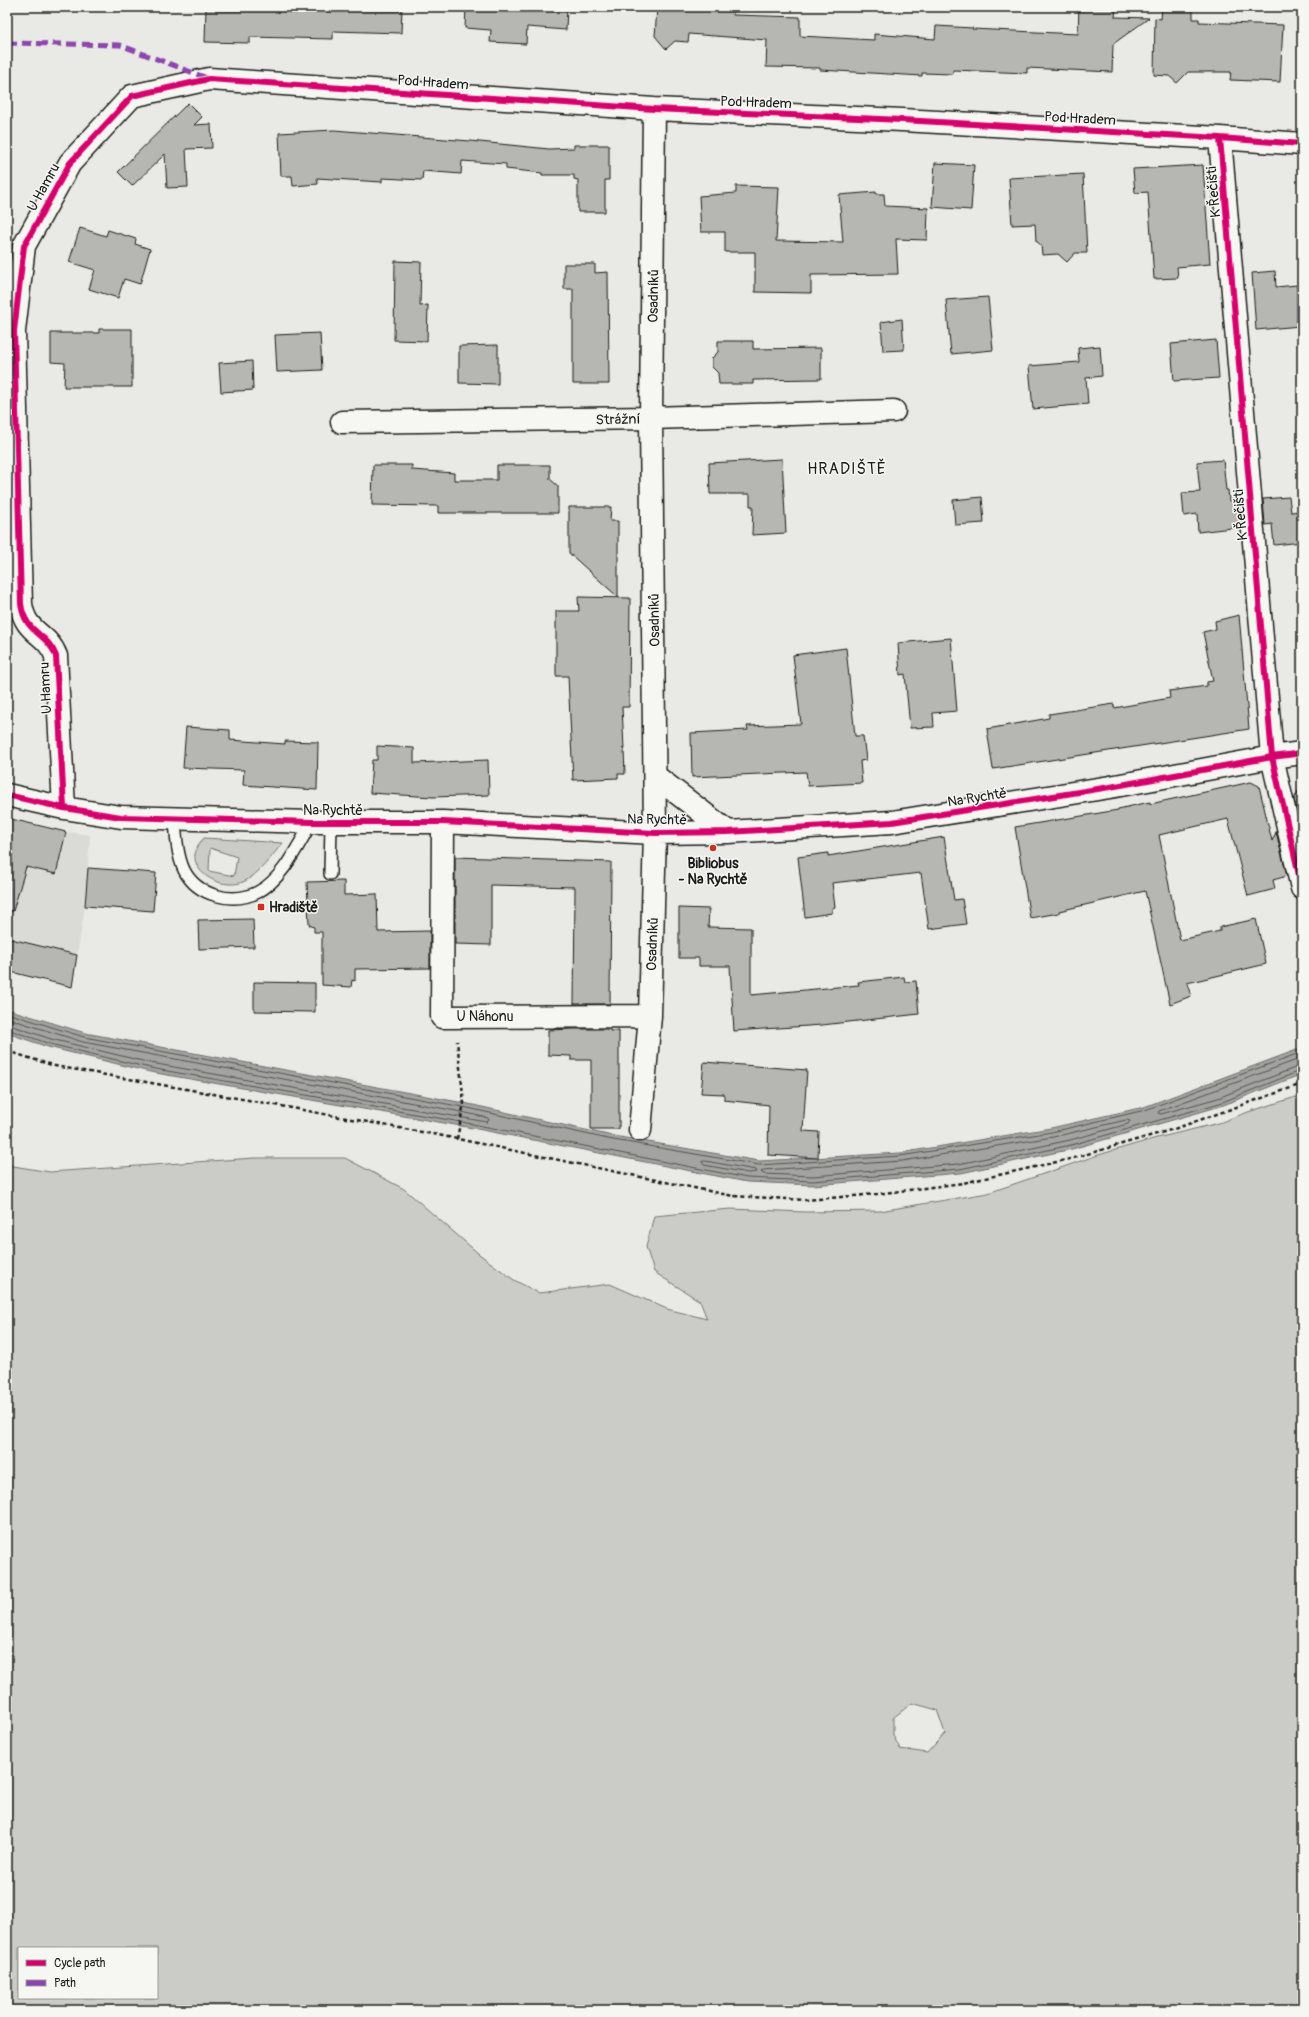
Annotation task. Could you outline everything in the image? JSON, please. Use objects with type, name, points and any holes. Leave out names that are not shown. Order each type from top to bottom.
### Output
[{"type":"street","name":"Pod Hradem","points":[[209,79],[654,109],[902,120],[1302,144]]},
{"type":"street","name":"U Hamru","points":[[64,808],[56,656],[52,646],[26,622],[21,604],[14,331],[24,246],[70,162],[132,96],[209,79]]},
{"type":"street","name":"Osadníků","points":[[640,1130],[650,1016],[656,833],[652,418],[654,109]]},
{"type":"street","name":"K Řečišti","points":[[1220,138],[1272,757],[1302,888]]},
{"type":"street","name":"Strážní","points":[[342,422],[652,418],[894,411]]},
{"type":"street","name":"Na Rychtě","points":[[7,795],[64,808],[121,817],[321,822],[442,822],[656,833],[728,832],[892,822],[1110,787],[1272,757],[1302,753]]},
{"type":"street","points":[[655,776],[728,832]]},
{"type":"street","name":"U Náhonu","points":[[442,822],[442,1017],[650,1016]]},
{"type":"lane","points":[[175,819],[177,844],[184,869],[193,882],[208,892],[221,897],[234,898],[258,892],[275,878],[321,822]]},
{"type":"lane","points":[[321,822],[330,874]]},
{"type":"path","points":[[455,1017],[464,1103],[457,1139]]},
{"type":"shaded area","points":[[7,818],[66,832],[90,835],[85,906],[72,987],[7,971]]},
{"type":"shaded area","points":[[204,838],[283,843],[254,875],[243,882],[232,884],[222,883],[203,874],[197,866],[195,857],[197,848]],"holes":[[[210,848],[237,857],[234,876],[209,871]]]},
{"type":"shaded area","points":[[1302,1095],[1302,2010],[7,2010],[7,1165],[50,1172],[254,1158],[345,1158],[404,1189],[479,1254],[514,1280],[539,1293],[610,1284],[667,1309],[707,1319],[700,1301],[654,1272],[646,1247],[654,1216],[730,1209],[805,1212],[880,1211],[988,1193],[1095,1156],[1153,1139],[1219,1123]],"holes":[[[912,1703],[937,1710],[945,1733],[927,1753],[900,1749],[893,1735],[893,1718]]]},
{"type":"water","points":[[7,1009],[85,1033],[464,1103],[608,1135],[759,1161],[900,1153],[1051,1128],[1144,1107],[1302,1048],[1302,1074],[1221,1106],[1072,1149],[961,1173],[813,1185],[747,1182],[467,1127],[150,1072],[48,1047],[7,1033]]},
{"type":"building","points":[[206,7],[402,7],[401,33],[333,31],[333,39],[250,37],[250,43],[205,42]]},
{"type":"building","points":[[466,7],[567,7],[566,30],[527,27],[526,44],[490,42],[491,30],[465,28]]},
{"type":"building","points":[[657,7],[734,7],[733,15],[800,17],[800,36],[874,40],[874,34],[935,39],[936,26],[1078,34],[1079,7],[1116,7],[1115,17],[1149,18],[1113,44],[1112,72],[1027,68],[1027,73],[953,70],[953,74],[922,73],[922,76],[820,70],[820,68],[766,67],[767,40],[689,34],[688,42],[675,41],[666,49],[655,36]]},
{"type":"building","points":[[1162,7],[1193,7],[1193,19],[1199,19],[1199,22],[1283,25],[1280,82],[1230,80],[1231,72],[1188,72],[1177,83],[1169,76],[1154,75],[1155,18],[1161,19]]},
{"type":"building","points":[[188,103],[202,117],[194,125],[211,124],[212,148],[186,149],[188,187],[167,188],[165,154],[132,186],[118,172]]},
{"type":"building","points":[[334,130],[549,149],[574,148],[574,145],[609,145],[609,180],[605,180],[605,212],[578,212],[578,180],[574,179],[574,175],[542,175],[542,173],[506,169],[506,164],[462,161],[461,174],[423,171],[422,180],[382,178],[382,182],[317,178],[318,184],[293,186],[292,176],[281,176],[279,133]]},
{"type":"building","points":[[935,163],[974,165],[971,210],[932,207]]},
{"type":"building","points":[[1203,165],[1210,264],[1177,267],[1178,278],[1154,279],[1148,192],[1135,193],[1133,169]]},
{"type":"building","points":[[1083,174],[1087,253],[1075,253],[1067,262],[1058,254],[1042,255],[1041,245],[1036,241],[1035,224],[1012,225],[1009,178]]},
{"type":"building","points":[[736,186],[779,187],[776,241],[843,242],[839,195],[876,192],[876,194],[884,194],[885,206],[928,208],[927,240],[896,239],[898,274],[811,275],[811,293],[755,292],[755,252],[725,252],[725,232],[701,232],[699,196],[736,193]]},
{"type":"building","points":[[80,228],[106,236],[108,230],[136,239],[135,244],[150,249],[140,284],[124,279],[118,298],[89,289],[95,270],[69,262]]},
{"type":"building","points":[[395,261],[421,262],[420,306],[428,305],[427,341],[394,340]]},
{"type":"building","points":[[564,264],[595,264],[595,273],[608,272],[609,384],[573,384],[573,289],[564,289]]},
{"type":"building","points":[[1275,271],[1276,287],[1297,285],[1300,326],[1256,330],[1252,273]]},
{"type":"building","points":[[988,297],[993,350],[951,354],[946,300]]},
{"type":"building","points":[[902,319],[904,350],[883,351],[881,322]]},
{"type":"building","points":[[99,329],[132,329],[132,387],[64,387],[65,363],[51,362],[51,333],[99,333]]},
{"type":"building","points":[[320,333],[322,370],[277,372],[275,335]]},
{"type":"building","points":[[1216,340],[1219,378],[1174,381],[1171,344]]},
{"type":"building","points":[[718,341],[753,341],[753,349],[821,348],[821,379],[753,380],[753,384],[719,384],[718,373],[712,367],[712,358],[718,352]]},
{"type":"building","points":[[498,345],[498,384],[459,383],[459,346]]},
{"type":"building","points":[[1100,346],[1102,376],[1086,378],[1088,404],[1033,409],[1029,366],[1079,362],[1078,348]]},
{"type":"building","points":[[252,361],[253,390],[221,392],[219,363]]},
{"type":"building","points":[[782,459],[786,533],[752,535],[753,506],[750,506],[750,494],[710,494],[709,463]]},
{"type":"building","points":[[1223,460],[1226,490],[1228,490],[1229,501],[1238,501],[1240,527],[1198,532],[1197,514],[1184,516],[1182,493],[1200,492],[1197,462]]},
{"type":"building","points":[[373,465],[412,465],[412,470],[454,473],[454,480],[497,480],[497,465],[550,465],[550,479],[558,486],[558,513],[438,513],[438,506],[372,505]]},
{"type":"building","points":[[982,497],[984,523],[955,525],[953,500]]},
{"type":"building","points":[[1289,497],[1291,512],[1302,511],[1302,542],[1274,545],[1272,524],[1265,525],[1263,499]]},
{"type":"building","points":[[569,507],[611,507],[610,521],[618,521],[618,597],[569,553]]},
{"type":"building","points":[[578,597],[630,598],[629,707],[622,707],[624,749],[622,748],[624,750],[625,774],[618,774],[618,778],[573,780],[568,676],[556,676],[556,611],[579,611]]},
{"type":"building","points":[[1239,615],[1249,729],[993,769],[987,729],[1049,718],[1049,714],[1114,704],[1114,708],[1170,698],[1169,691],[1207,686],[1207,682],[1213,681],[1203,632],[1216,629],[1215,621]]},
{"type":"building","points":[[951,638],[957,711],[933,713],[934,727],[910,728],[905,674],[900,675],[898,643]]},
{"type":"building","points":[[846,648],[855,736],[863,736],[866,760],[860,761],[862,783],[808,786],[806,772],[692,777],[691,733],[748,730],[747,726],[801,724],[793,655]]},
{"type":"building","points":[[186,727],[230,730],[230,740],[285,744],[285,741],[318,742],[317,790],[243,785],[244,770],[183,768]]},
{"type":"building","points":[[377,746],[414,748],[414,763],[488,760],[489,795],[433,797],[370,793],[372,760],[377,760]]},
{"type":"building","points":[[1251,782],[1259,786],[1272,841],[1276,832],[1287,876],[1273,880],[1275,889],[1248,896],[1228,819],[1159,835],[1180,940],[1220,931],[1220,927],[1256,919],[1266,964],[1187,983],[1191,996],[1170,1004],[1145,891],[1059,911],[1059,913],[1030,918],[1015,827],[1118,810],[1150,802],[1150,804]]},
{"type":"building","points":[[1302,784],[1302,832],[1294,799]]},
{"type":"building","points":[[7,818],[66,832],[56,874],[26,867],[13,911],[7,911]]},
{"type":"building","points":[[944,837],[954,900],[962,899],[966,924],[929,929],[921,873],[832,883],[835,907],[832,908],[832,913],[805,917],[798,857],[828,853],[828,856]]},
{"type":"building","points":[[455,857],[611,862],[610,1004],[574,1004],[575,887],[491,885],[491,945],[455,944]]},
{"type":"building","points":[[88,868],[156,873],[153,911],[85,906]]},
{"type":"building","points":[[344,881],[344,895],[377,894],[378,932],[430,931],[430,968],[355,969],[355,981],[352,980],[351,987],[322,985],[322,932],[314,932],[314,927],[309,925],[307,882]]},
{"type":"building","points":[[679,908],[709,909],[708,927],[751,928],[751,995],[859,985],[858,982],[904,977],[905,982],[916,981],[919,1014],[822,1025],[734,1031],[730,966],[699,966],[699,958],[679,958]]},
{"type":"building","points":[[253,919],[254,947],[199,949],[198,920]]},
{"type":"building","points":[[7,938],[77,955],[72,987],[7,971]]},
{"type":"building","points":[[254,982],[315,983],[315,1012],[254,1011]]},
{"type":"building","points":[[610,1029],[610,1031],[619,1031],[619,1129],[591,1129],[591,1060],[571,1060],[571,1056],[548,1055],[548,1030]]},
{"type":"building","points":[[704,1062],[807,1070],[803,1131],[819,1132],[818,1158],[768,1155],[769,1105],[724,1100],[724,1094],[701,1093]]},
{"type":"marked path","points":[[7,43],[120,45],[207,78]]},
{"type":"cycle path","points":[[64,808],[56,656],[47,642],[31,627],[23,614],[21,604],[14,331],[24,246],[70,163],[132,96],[209,79],[654,109],[902,120],[1302,144]]},
{"type":"cycle path","points":[[1220,138],[1272,757],[1302,888]]},
{"type":"cycle path","points":[[7,795],[64,808],[121,817],[312,822],[443,822],[655,833],[728,832],[892,822],[1110,787],[1272,757],[1302,753]]},
{"type":"place","name":"Bibliobus - Na Rychtě","points":[[713,848]]},
{"type":"place","name":"Hradiště","points":[[261,907]]},
{"type":"district","name":"HRADIŠTĚ","points":[[847,468]]}]
